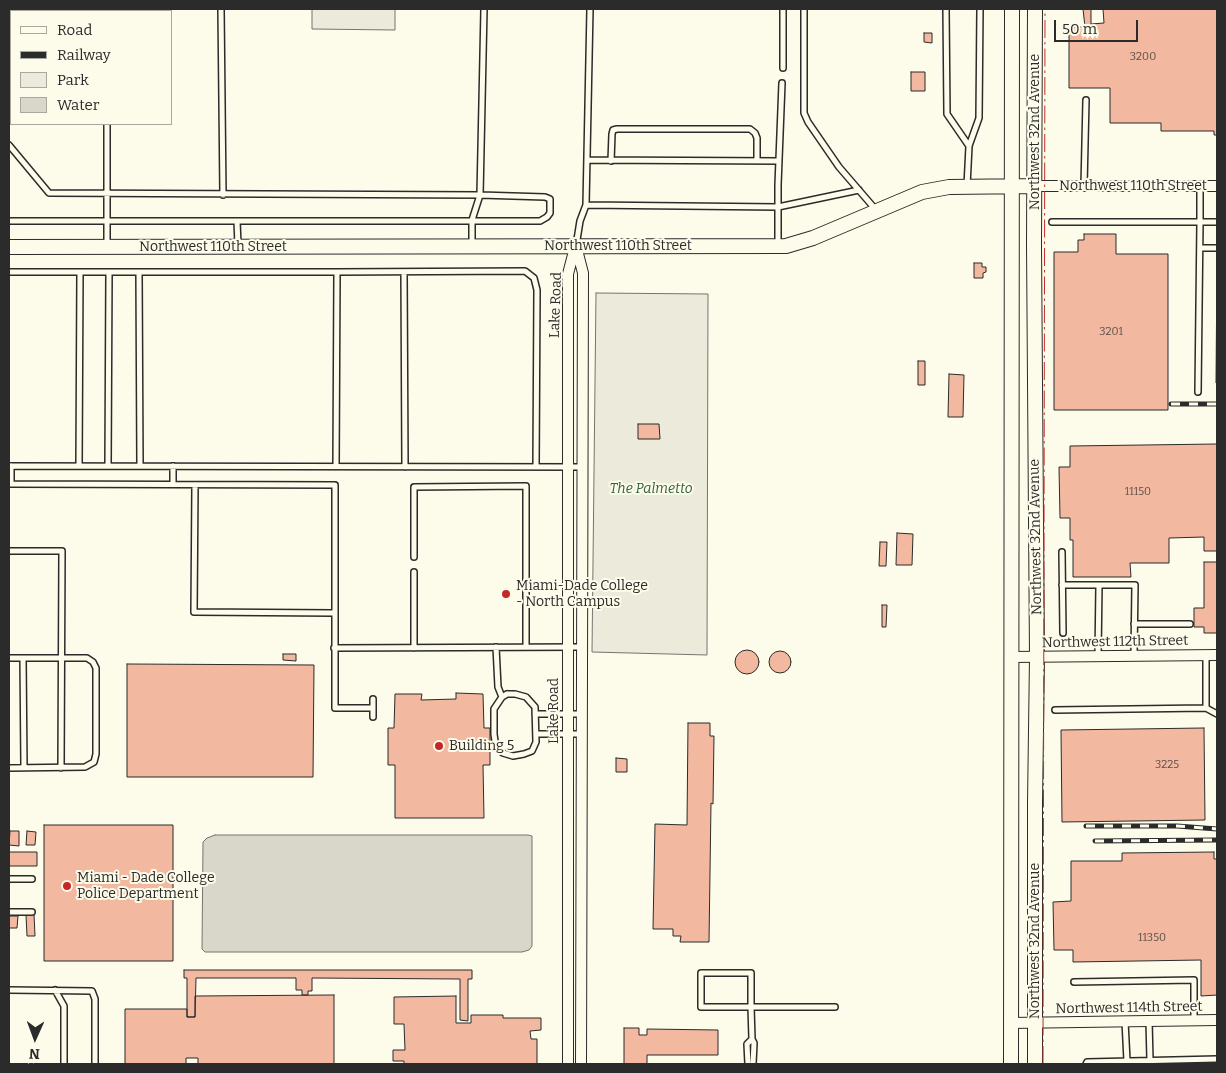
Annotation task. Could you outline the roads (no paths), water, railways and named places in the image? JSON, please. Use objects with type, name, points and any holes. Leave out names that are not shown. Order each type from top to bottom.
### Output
[{"type":"main road","name":"Northwest 32nd Avenue","points":[[1011,1064],[1012,9]]},
{"type":"main road","name":"Northwest 32nd Avenue","points":[[1035,9],[1034,255],[1037,657],[1035,1064]]},
{"type":"main road","name":"Northwest 110th Street","points":[[9,247],[786,246],[813,238],[922,192],[950,187],[1035,186]]},
{"type":"street","name":"Northwest 110th Street","points":[[1035,186],[1217,186]]},
{"type":"street","name":"Lake Road","points":[[576,246],[583,273],[581,1064]]},
{"type":"street","name":"Lake Road","points":[[568,1064],[568,274],[576,246]]},
{"type":"street","name":"Northwest 112th Street","points":[[1012,657],[1217,655]]},
{"type":"street","name":"Northwest 114th Street","points":[[1011,1023],[1217,1020]]},
{"type":"lane","points":[[222,9],[223,195]]},
{"type":"lane","points":[[472,246],[472,220],[480,195],[484,9]]},
{"type":"lane","points":[[576,246],[580,221],[586,205],[590,9]]},
{"type":"lane","points":[[783,9],[783,68]]},
{"type":"lane","points":[[804,9],[804,113],[808,122],[839,167],[877,210]]},
{"type":"lane","points":[[946,9],[948,114],[968,146]]},
{"type":"lane","points":[[967,187],[968,146],[980,118],[980,9]]},
{"type":"lane","points":[[778,246],[782,83]]},
{"type":"lane","points":[[1084,186],[1086,100]]},
{"type":"lane","points":[[107,125],[107,248]]},
{"type":"lane","points":[[612,160],[612,134],[613,130],[617,128],[750,130],[755,133],[757,138],[757,161]]},
{"type":"lane","points":[[9,145],[49,194],[480,195],[545,197],[550,199],[550,213],[540,221],[9,220]]},
{"type":"lane","points":[[587,160],[779,161]]},
{"type":"lane","points":[[1198,392],[1200,186]]},
{"type":"lane","points":[[586,205],[778,207],[858,190]]},
{"type":"lane","points":[[237,220],[238,248]]},
{"type":"lane","points":[[1052,222],[1217,222]]},
{"type":"lane","points":[[1200,248],[1217,248]]},
{"type":"lane","points":[[9,272],[524,272],[534,278],[537,290],[536,467]]},
{"type":"lane","points":[[79,466],[80,272]]},
{"type":"lane","points":[[108,466],[109,272]]},
{"type":"lane","points":[[139,272],[140,466]]},
{"type":"lane","points":[[336,466],[337,272]]},
{"type":"lane","points":[[404,272],[405,466]]},
{"type":"lane","points":[[372,708],[335,708],[335,486],[10,484],[10,466],[582,467]]},
{"type":"lane","points":[[173,466],[173,484]]},
{"type":"lane","points":[[195,484],[194,612],[334,613]]},
{"type":"lane","points":[[414,557],[414,487],[526,486],[526,647]]},
{"type":"lane","points":[[9,551],[62,551],[60,768]]},
{"type":"lane","points":[[1062,552],[1062,633]]},
{"type":"lane","points":[[414,572],[414,648]]},
{"type":"lane","points":[[1062,585],[1135,585],[1134,656]]},
{"type":"lane","points":[[1098,656],[1099,585]]},
{"type":"lane","points":[[1134,624],[1190,624]]},
{"type":"lane","points":[[496,647],[498,687],[502,697]]},
{"type":"lane","points":[[334,648],[582,647]]},
{"type":"lane","points":[[1206,655],[1206,708]]},
{"type":"lane","points":[[9,658],[91,659],[95,664],[96,754],[94,762],[90,766],[85,767],[9,768]]},
{"type":"lane","points":[[23,658],[24,767]]},
{"type":"lane","points":[[507,694],[526,697],[535,707],[536,742],[532,751],[513,756],[503,754],[496,748],[494,709],[502,697],[507,694]]},
{"type":"lane","points":[[372,699],[373,717]]},
{"type":"lane","points":[[1055,710],[1206,708],[1217,714]]},
{"type":"lane","points":[[535,714],[582,714]]},
{"type":"lane","points":[[536,734],[582,734]]},
{"type":"lane","points":[[9,879],[32,878]]},
{"type":"lane","points":[[9,912],[32,912]]},
{"type":"lane","points":[[753,1064],[754,1043],[752,1039],[752,1007],[751,973],[701,973],[701,1008],[752,1007],[835,1007]]},
{"type":"lane","points":[[1074,982],[1194,980],[1194,1021]]},
{"type":"lane","points":[[9,990],[88,990],[94,994],[95,1064]]},
{"type":"lane","points":[[56,990],[64,1006],[64,1064]]},
{"type":"lane","points":[[1125,1021],[1127,1061]]},
{"type":"lane","points":[[1149,1021],[1150,1060]]},
{"type":"lane","points":[[748,1064],[748,1044],[752,1039]]},
{"type":"lane","points":[[1086,1064],[1087,1062],[1217,1059]]},
{"type":"water","points":[[215,835],[532,836],[532,946],[529,950],[522,952],[205,952],[202,949],[203,842]]},
{"type":"railway","points":[[1171,404],[1217,404]]},
{"type":"railway","points":[[1086,826],[1177,826],[1217,829]]},
{"type":"railway","points":[[1095,841],[1217,840]]},
{"type":"place","name":"Miami-Dade College - North Campus","points":[[506,594]]},
{"type":"place","name":"Building 5","points":[[439,746]]},
{"type":"place","name":"Miami - Dade College Police Department","points":[[67,886]]},
{"type":"park label","name":"The Palmetto","points":[[651,489]]}]
